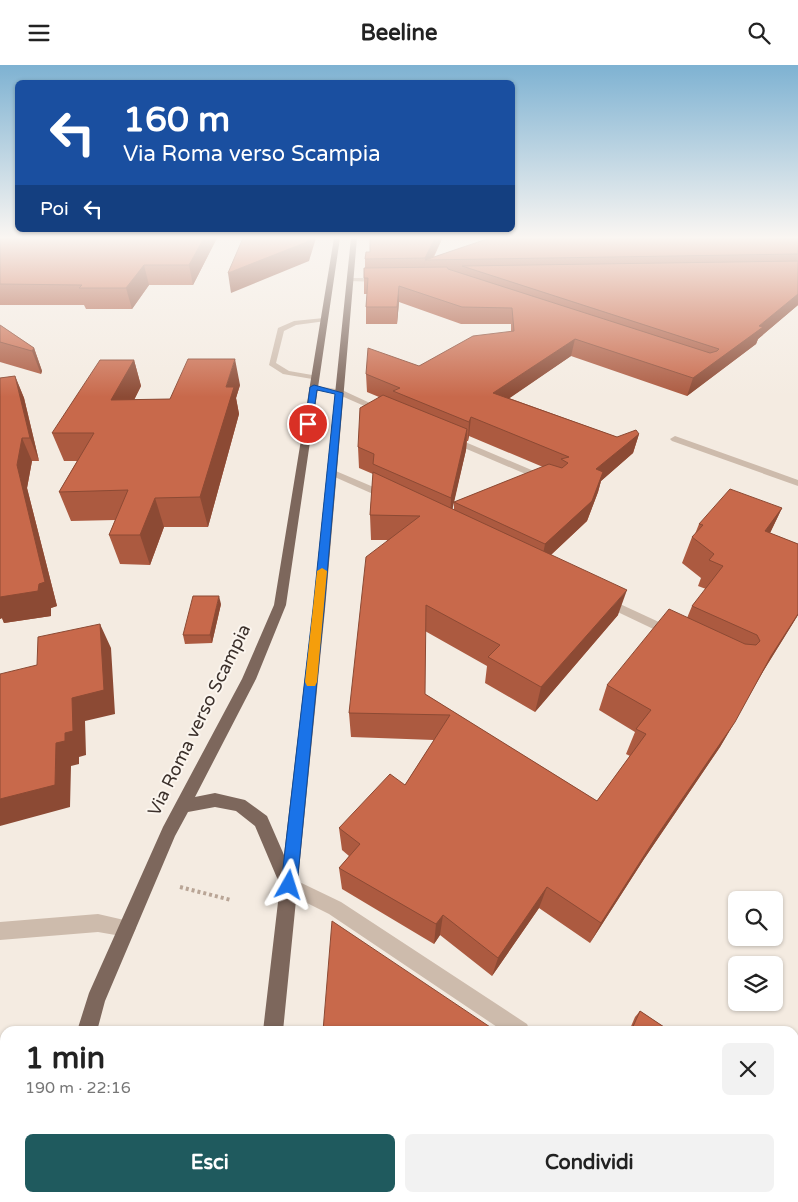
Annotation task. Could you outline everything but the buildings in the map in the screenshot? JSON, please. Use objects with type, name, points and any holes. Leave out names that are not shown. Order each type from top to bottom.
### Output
[{"type":"main road","name":"Via Roma verso Scampia","points":[[88,1026],[96,1000],[169,832],[249,679],[280,605],[329,291]]},
{"type":"main road","points":[[274,1026],[349,291]]},
{"type":"main road","points":[[183,806],[215,800],[240,805],[247,810],[261,821],[289,885]]},
{"type":"street","points":[[324,320],[294,323],[281,330],[272,363],[275,368],[388,413]]},
{"type":"street","points":[[441,435],[557,483]]},
{"type":"street","points":[[675,439],[798,483]]},
{"type":"street","points":[[331,472],[394,499]]},
{"type":"street","points":[[596,597],[684,639]]},
{"type":"street","points":[[289,885],[335,908],[512,1026]]},
{"type":"street","points":[[0,931],[98,923],[127,928]]},
{"type":"path","points":[[180,887],[231,900]]},
{"type":"slow traffic","points":[[311,682],[322,571]]},
{"type":"route","points":[[289,885],[319,609],[339,393],[314,387],[308,424]]}]
